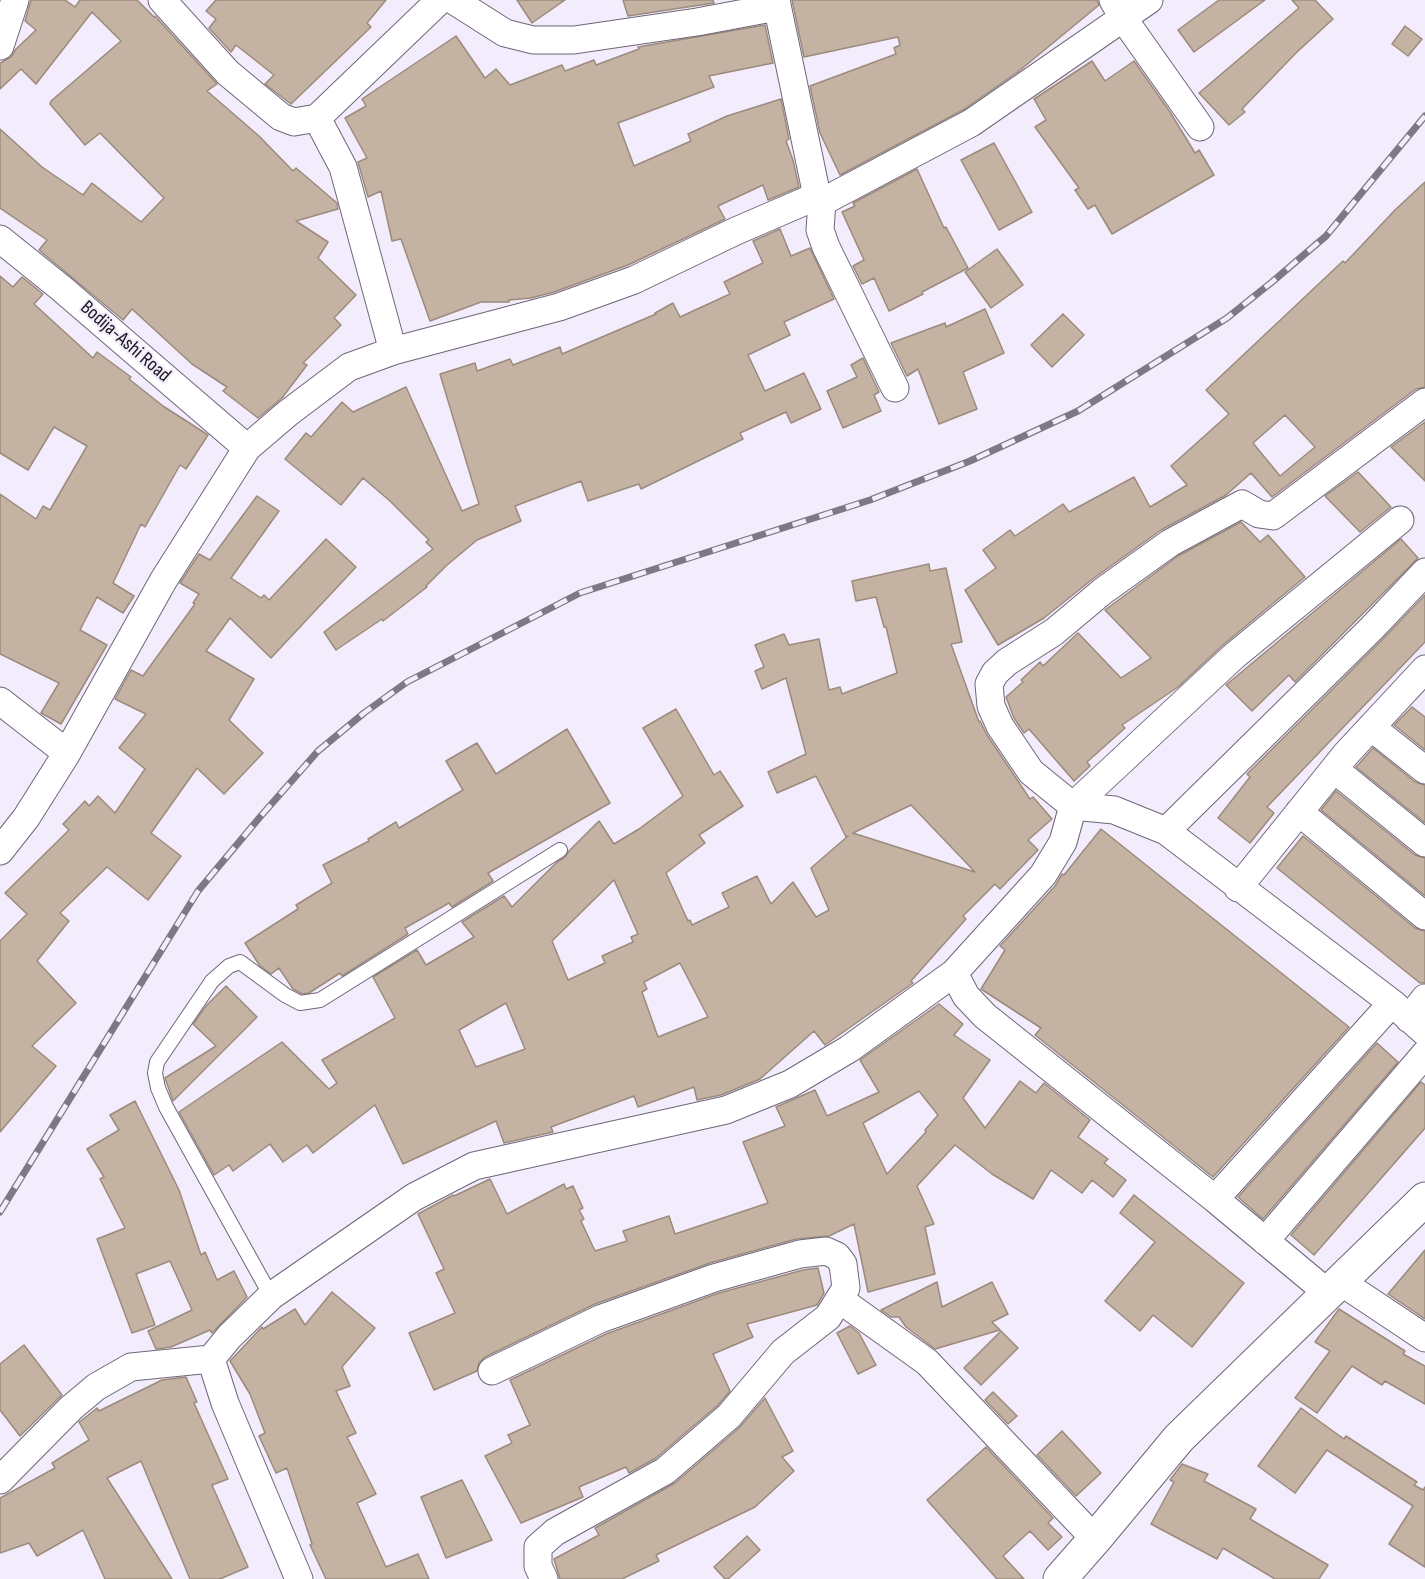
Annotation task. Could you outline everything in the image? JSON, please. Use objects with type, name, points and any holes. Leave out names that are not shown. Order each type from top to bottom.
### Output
[{"type":"street","points":[[0,46],[15,0]]},
{"type":"street","points":[[162,0],[228,73],[281,117],[294,122],[317,118],[440,0]]},
{"type":"street","points":[[453,0],[505,33],[532,40],[574,40],[697,22],[776,4],[819,199],[820,230],[826,247],[895,387]]},
{"type":"street","points":[[0,851],[26,818],[67,753],[163,581],[247,448],[288,413],[350,367],[393,351],[559,307],[634,280],[736,231],[819,199],[971,123],[1118,9],[1149,0]]},
{"type":"street","points":[[1118,9],[1200,127]]},
{"type":"street","points":[[317,118],[343,167],[393,351]]},
{"type":"street","name":"Bodija-Ashi Road","points":[[0,239],[61,288],[247,448]]},
{"type":"street","points":[[1215,1199],[1413,1013],[1238,888],[1166,831],[1114,810],[1073,806],[1031,772],[1000,726],[991,706],[988,684],[994,673],[1006,662],[1054,632],[1103,591],[1170,543],[1242,504],[1259,514],[1273,516],[1425,402]]},
{"type":"street","points":[[0,1480],[71,1408],[96,1387],[131,1367],[211,1359],[229,1337],[271,1296],[414,1197],[474,1167],[726,1110],[790,1084],[849,1049],[954,973],[1043,875],[1064,842],[1073,806],[1234,656],[1400,520]]},
{"type":"street","points":[[1166,831],[1425,572]]},
{"type":"street","points":[[1238,888],[1371,727],[1420,684]]},
{"type":"street","points":[[0,701],[67,753]]},
{"type":"street","points":[[1371,727],[1425,770]]},
{"type":"street","points":[[1334,769],[1425,843]]},
{"type":"street","points":[[1299,812],[1425,916]]},
{"type":"street","points":[[954,973],[966,996],[985,1017],[1265,1241],[1335,1288],[1425,1338]]},
{"type":"street","points":[[1265,1241],[1425,1054]]},
{"type":"street","points":[[1060,1579],[1179,1438],[1425,1199]]},
{"type":"street","points":[[492,1371],[600,1319],[714,1278],[800,1254],[826,1251],[837,1256],[843,1264],[846,1288],[828,1317],[783,1352],[729,1416],[664,1471],[555,1532],[538,1547],[538,1566],[544,1579]]},
{"type":"street","points":[[839,1299],[927,1362],[1095,1539]]},
{"type":"street","points":[[211,1359],[225,1403],[299,1579]]},
{"type":"lane","points":[[271,1296],[166,1107],[158,1088],[155,1073],[156,1062],[212,981],[229,966],[240,962],[285,995],[300,1002],[320,1000],[560,850]]},
{"type":"building","points":[[31,0],[65,0],[75,7],[80,0],[137,0],[155,16],[217,84],[207,91],[259,136],[293,171],[296,168],[337,203],[338,209],[296,221],[328,242],[318,258],[356,295],[334,318],[341,325],[303,363],[307,365],[282,398],[258,418],[223,391],[227,387],[192,364],[132,309],[123,320],[39,250],[47,240],[0,208],[0,129],[42,167],[83,195],[92,183],[141,222],[164,198],[100,133],[85,145],[50,104],[121,41],[92,12],[36,84],[21,69],[0,89],[0,63],[11,57],[36,30],[25,21]]},
{"type":"building","points":[[216,0],[386,0],[367,23],[371,27],[291,104],[265,84],[274,75],[236,45],[231,52],[209,28],[216,19],[206,11]]},
{"type":"building","points":[[517,0],[565,0],[532,23]]},
{"type":"building","points":[[623,0],[713,0],[714,3],[628,16]]},
{"type":"building","points":[[792,0],[1097,0],[1099,5],[1019,71],[963,110],[840,175],[820,133],[810,86],[896,54],[894,48],[900,45],[898,37],[804,57]]},
{"type":"building","points":[[1219,0],[1265,0],[1194,52],[1178,30]]},
{"type":"building","points":[[1292,0],[1315,0],[1333,19],[1296,53],[1242,109],[1245,112],[1229,125],[1199,93],[1299,8]]},
{"type":"building","points":[[765,25],[773,63],[709,76],[714,87],[618,123],[634,166],[691,141],[688,134],[727,116],[781,99],[789,139],[786,141],[799,187],[768,200],[763,185],[718,206],[725,219],[628,265],[554,292],[531,298],[509,300],[509,302],[481,302],[430,321],[401,239],[392,241],[381,191],[368,197],[358,162],[367,158],[345,118],[366,106],[362,99],[456,36],[485,78],[496,69],[510,85],[562,65],[565,71],[594,60],[596,65],[639,49],[638,47]]},
{"type":"building","points":[[1405,26],[1422,39],[1408,56],[1392,44]]},
{"type":"building","points":[[1092,61],[1105,81],[1134,61],[1170,112],[1195,153],[1199,150],[1214,175],[1112,234],[1095,205],[1088,209],[1075,190],[1079,188],[1035,127],[1046,120],[1034,99]]},
{"type":"building","points":[[994,143],[1032,212],[999,230],[961,160]]},
{"type":"building","points":[[917,169],[944,228],[946,227],[968,268],[889,311],[874,278],[862,284],[853,266],[864,260],[842,212],[855,206],[853,203]]},
{"type":"building","points":[[1425,182],[1425,387],[1416,389],[1272,497],[1251,473],[1226,495],[1161,530],[1094,578],[1044,618],[998,645],[965,590],[996,568],[983,550],[1010,530],[1015,536],[1063,504],[1069,512],[1134,477],[1150,507],[1187,485],[1171,466],[1229,414],[1206,390],[1343,261],[1345,263]],"holes":[[[1285,415],[1315,447],[1280,476],[1253,443]]]},
{"type":"building","points":[[780,229],[791,256],[810,248],[834,299],[784,322],[790,335],[748,355],[765,391],[804,373],[821,409],[791,423],[786,412],[740,433],[743,439],[641,489],[639,484],[588,501],[581,481],[515,506],[521,521],[477,540],[446,566],[427,587],[383,621],[382,619],[336,650],[324,632],[433,549],[426,542],[429,540],[363,478],[341,505],[285,459],[306,433],[311,437],[342,402],[353,412],[406,387],[462,511],[479,504],[440,374],[475,363],[477,371],[510,359],[513,365],[560,347],[562,354],[656,314],[673,303],[680,317],[730,294],[724,282],[763,263],[753,241]]},
{"type":"building","points":[[997,249],[1023,285],[991,308],[965,272]]},
{"type":"building","points":[[0,276],[13,287],[22,277],[43,294],[34,304],[93,358],[97,352],[131,377],[129,379],[163,406],[208,435],[186,469],[180,465],[145,527],[141,524],[113,583],[134,596],[123,613],[97,597],[80,630],[107,645],[61,724],[41,713],[59,683],[0,654],[0,494],[36,519],[43,506],[50,510],[87,446],[54,427],[28,470],[0,453]]},
{"type":"building","points":[[985,309],[1004,353],[963,372],[977,409],[939,424],[918,369],[907,376],[891,343],[945,323],[946,327]]},
{"type":"building","points":[[1063,314],[1084,335],[1052,367],[1031,345]]},
{"type":"building","points":[[863,358],[879,392],[874,395],[881,411],[843,428],[827,391],[857,377],[851,365]]},
{"type":"building","points":[[1425,422],[1425,481],[1391,447]]},
{"type":"building","points":[[1358,472],[1391,507],[1360,532],[1325,496]]},
{"type":"building","points":[[257,496],[279,511],[231,578],[261,598],[264,595],[269,600],[326,539],[356,567],[271,658],[230,618],[206,651],[254,679],[229,720],[263,753],[224,794],[197,768],[151,833],[181,856],[148,900],[107,867],[60,913],[69,921],[37,961],[76,1003],[32,1046],[56,1066],[0,1132],[0,941],[27,914],[5,893],[69,830],[63,824],[85,801],[89,806],[98,796],[115,813],[145,769],[119,748],[146,714],[115,699],[131,670],[143,676],[195,604],[193,603],[199,594],[180,583],[199,554],[210,560]]},
{"type":"building","points":[[1241,522],[1260,542],[1268,535],[1305,577],[1224,644],[1178,687],[1122,725],[1125,728],[1087,762],[1090,766],[1074,781],[1029,729],[1024,733],[1014,718],[1006,697],[1040,662],[1043,666],[1078,633],[1121,678],[1151,658],[1105,610],[1178,556]]},
{"type":"building","points":[[1401,539],[1418,558],[1295,682],[1289,675],[1252,711],[1226,685]]},
{"type":"building","points":[[929,564],[930,571],[946,568],[962,642],[951,644],[979,722],[1030,799],[1033,797],[1052,819],[1028,840],[1038,850],[1000,889],[995,884],[963,916],[966,919],[911,981],[913,983],[825,1045],[814,1031],[760,1079],[721,1095],[697,1100],[694,1087],[638,1107],[634,1096],[551,1127],[553,1132],[504,1143],[496,1121],[403,1164],[375,1105],[313,1153],[307,1145],[283,1162],[270,1144],[233,1171],[229,1165],[214,1175],[179,1112],[282,1042],[329,1089],[337,1083],[322,1060],[395,1018],[373,977],[417,950],[426,965],[474,937],[462,922],[504,896],[512,907],[599,821],[614,844],[639,829],[683,796],[643,728],[676,709],[714,775],[720,771],[743,806],[699,835],[705,843],[666,873],[688,921],[690,920],[692,925],[729,907],[722,893],[757,876],[771,904],[793,882],[816,917],[829,910],[811,868],[848,836],[846,837],[816,776],[777,793],[768,772],[806,754],[786,678],[762,689],[755,671],[764,667],[755,645],[784,634],[789,645],[819,639],[829,690],[840,687],[842,694],[897,673],[876,597],[856,601],[852,581]],"holes":[[[911,805],[975,872],[853,833]],[[614,880],[638,934],[631,937],[633,942],[602,956],[605,963],[568,980],[552,941]],[[680,963],[708,1017],[658,1037],[642,992],[647,989],[644,982]],[[506,1003],[525,1049],[476,1067],[459,1030]]]},
{"type":"building","points":[[1425,595],[1425,642],[1267,807],[1274,813],[1250,843],[1218,818],[1250,777],[1247,774]]},
{"type":"building","points":[[1412,707],[1425,717],[1425,750],[1394,725]]},
{"type":"building","points":[[567,729],[610,803],[488,873],[493,881],[452,907],[449,903],[405,928],[408,934],[342,976],[340,973],[309,993],[302,994],[293,989],[279,968],[271,974],[260,966],[245,943],[298,909],[296,905],[332,883],[323,865],[369,841],[368,839],[396,822],[399,828],[463,790],[446,761],[477,743],[496,774]]},
{"type":"building","points":[[1373,748],[1415,782],[1425,785],[1425,823],[1356,767]]},
{"type":"building","points":[[1336,791],[1415,855],[1425,858],[1425,896],[1321,810]]},
{"type":"building","points":[[1101,829],[1349,1027],[1213,1177],[1035,1035],[1041,1028],[981,989],[1005,950],[1000,946],[1055,886],[1062,874],[1064,875]]},
{"type":"building","points":[[1303,836],[1415,928],[1425,931],[1425,983],[1420,983],[1277,868]]},
{"type":"building","points":[[226,986],[257,1017],[173,1101],[165,1078],[216,1046],[193,1024],[206,1006]]},
{"type":"building","points":[[939,1004],[963,1024],[954,1035],[990,1060],[963,1098],[985,1128],[1020,1081],[1036,1093],[1044,1083],[1090,1120],[1078,1137],[1108,1159],[1104,1163],[1126,1180],[1113,1197],[1092,1180],[1082,1193],[1051,1170],[1033,1199],[992,1174],[955,1145],[917,1186],[934,1224],[925,1227],[935,1274],[868,1292],[854,1224],[829,1236],[796,1239],[710,1263],[595,1304],[485,1357],[479,1363],[477,1371],[434,1390],[409,1333],[455,1313],[436,1273],[444,1269],[418,1214],[490,1179],[507,1214],[564,1184],[566,1189],[573,1186],[583,1208],[579,1210],[584,1219],[581,1221],[595,1251],[627,1241],[623,1231],[669,1216],[675,1234],[768,1203],[743,1142],[785,1126],[776,1107],[815,1090],[827,1116],[879,1092],[860,1060]],"holes":[[[919,1091],[938,1115],[925,1130],[926,1132],[887,1174],[863,1123]]]},
{"type":"building","points":[[1377,1043],[1398,1062],[1263,1219],[1238,1197]]},
{"type":"building","points":[[1421,1082],[1425,1085],[1425,1128],[1314,1255],[1291,1235]]},
{"type":"building","points":[[135,1101],[179,1190],[201,1255],[205,1252],[217,1280],[234,1271],[247,1297],[212,1333],[210,1330],[171,1347],[156,1349],[148,1331],[192,1310],[170,1261],[136,1274],[155,1325],[132,1333],[97,1239],[125,1228],[100,1179],[104,1177],[87,1149],[119,1130],[110,1115]]},
{"type":"building","points":[[1134,1195],[1244,1283],[1192,1347],[1153,1315],[1140,1331],[1105,1301],[1155,1242],[1120,1213]]},
{"type":"building","points":[[1425,1250],[1425,1319],[1388,1294]]},
{"type":"building","points":[[818,1268],[824,1293],[817,1305],[747,1324],[753,1337],[713,1354],[730,1391],[718,1405],[656,1458],[629,1473],[626,1467],[579,1487],[583,1497],[521,1523],[485,1456],[512,1443],[508,1435],[530,1425],[510,1380],[606,1334],[719,1293]]},
{"type":"building","points":[[937,1282],[942,1307],[992,1282],[1008,1314],[992,1322],[1000,1330],[935,1349],[906,1327],[899,1317],[891,1317],[881,1310]]},
{"type":"building","points":[[332,1292],[375,1328],[342,1367],[350,1386],[336,1391],[356,1433],[347,1437],[376,1494],[357,1503],[386,1567],[418,1554],[429,1579],[326,1579],[310,1545],[312,1544],[287,1468],[276,1473],[259,1436],[265,1433],[250,1394],[230,1361],[262,1327],[263,1329],[295,1309],[305,1325]]},
{"type":"building","points":[[1339,1309],[1405,1351],[1403,1354],[1425,1366],[1425,1404],[1385,1381],[1382,1385],[1352,1366],[1317,1413],[1295,1398],[1330,1351],[1315,1342]]},
{"type":"building","points":[[850,1326],[859,1333],[876,1365],[858,1374],[837,1333]]},
{"type":"building","points":[[1001,1331],[1018,1348],[981,1385],[964,1368]]},
{"type":"building","points":[[24,1345],[62,1395],[20,1436],[0,1410],[0,1364]]},
{"type":"building","points":[[186,1377],[197,1402],[194,1403],[228,1479],[212,1485],[248,1567],[220,1579],[190,1579],[141,1461],[107,1478],[172,1579],[105,1579],[83,1530],[37,1556],[29,1543],[0,1553],[0,1498],[55,1468],[52,1463],[89,1440],[79,1422],[97,1408],[99,1411],[162,1380]]},
{"type":"building","points":[[993,1392],[1017,1416],[1008,1424],[985,1400]]},
{"type":"building","points":[[765,1398],[793,1451],[782,1457],[794,1471],[755,1507],[656,1555],[659,1561],[622,1579],[560,1579],[554,1559],[599,1535],[595,1528],[675,1483],[739,1428]]},
{"type":"building","points":[[1301,1408],[1344,1439],[1346,1436],[1417,1482],[1414,1485],[1423,1490],[1425,1487],[1425,1567],[1389,1544],[1413,1506],[1327,1450],[1295,1493],[1258,1466]]},
{"type":"building","points":[[1062,1431],[1101,1473],[1076,1496],[1037,1455]]},
{"type":"building","points":[[986,1447],[1053,1518],[1048,1523],[1062,1537],[1048,1550],[1030,1531],[1003,1556],[1024,1579],[997,1579],[927,1500]]},
{"type":"building","points":[[1182,1464],[1208,1474],[1204,1481],[1256,1509],[1250,1519],[1328,1565],[1319,1579],[1275,1579],[1223,1548],[1217,1559],[1151,1524],[1174,1482],[1170,1480]]},
{"type":"building","points":[[462,1480],[492,1540],[446,1558],[421,1497]]},
{"type":"building","points":[[747,1536],[760,1550],[728,1579],[725,1579],[714,1567]]},
{"type":"railway","points":[[0,1212],[198,891],[318,751],[364,713],[407,682],[580,593],[870,500],[970,461],[1078,411],[1227,318],[1272,282],[1326,236],[1425,116]]}]
